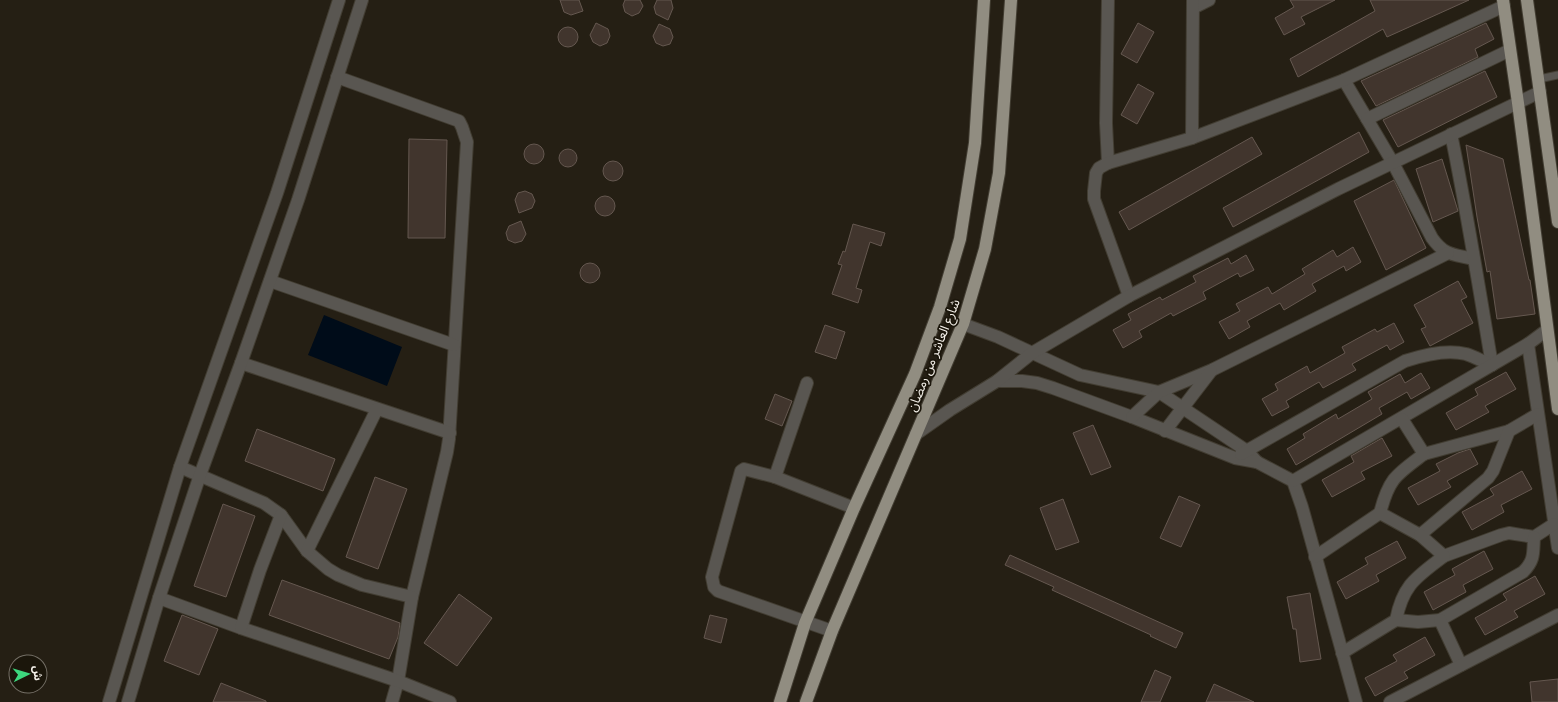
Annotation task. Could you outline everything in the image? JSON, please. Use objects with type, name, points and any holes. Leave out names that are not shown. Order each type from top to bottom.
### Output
[{"type":"main road","name":"شارع العاشر من رمضان","points":[[780,702],[805,623],[854,508],[915,374],[940,307],[960,239],[975,143],[984,0]]},
{"type":"main road","name":"شارع العاشر من رمضان","points":[[806,702],[832,632],[963,324],[985,248],[999,173],[1011,0]]},
{"type":"main road","points":[[1527,0],[1558,222]]},
{"type":"main road","points":[[1503,3],[1518,103],[1558,409]]},
{"type":"street","points":[[109,702],[180,467],[276,193],[339,0]]},
{"type":"street","points":[[128,702],[159,598],[200,476],[270,281],[362,0]]},
{"type":"street","points":[[1108,0],[1106,124],[1108,163]]},
{"type":"street","points":[[1192,138],[1193,4],[1209,0]]},
{"type":"street","points":[[1129,296],[1094,198],[1096,173],[1099,168],[1108,163],[1192,138],[1344,80],[1503,3]]},
{"type":"street","points":[[1367,119],[1510,50]]},
{"type":"street","points":[[337,77],[459,121],[467,142],[450,433],[447,452],[412,597],[398,681],[392,702]]},
{"type":"street","points":[[1344,80],[1393,163],[1432,238],[1439,248],[1448,253],[1473,259]]},
{"type":"street","points":[[916,434],[950,410],[997,381],[1032,353],[1129,296],[1331,193],[1540,92]]},
{"type":"street","points":[[1451,134],[1469,225],[1473,259],[1492,365]]},
{"type":"street","points":[[1132,417],[1159,392],[1212,370],[1448,253]]},
{"type":"street","points":[[270,281],[454,345]]},
{"type":"street","points":[[963,324],[998,337],[1080,375],[1111,383],[1159,392],[1247,451],[1257,462]]},
{"type":"street","points":[[1293,481],[1402,419],[1528,344],[1548,330]]},
{"type":"street","points":[[1528,344],[1558,548]]},
{"type":"street","points":[[1235,458],[1405,361],[1431,355],[1460,353],[1492,365]]},
{"type":"street","points":[[241,363],[450,433]]},
{"type":"street","points":[[1165,431],[1212,370]]},
{"type":"street","points":[[997,381],[1012,380],[1037,383],[1132,417],[1235,458],[1257,462],[1293,481],[1302,507],[1356,702]]},
{"type":"street","points":[[775,477],[807,383]]},
{"type":"street","points":[[307,551],[377,409]]},
{"type":"street","points":[[1315,557],[1380,513],[1385,493],[1396,475],[1424,454],[1509,431],[1538,414]]},
{"type":"street","points":[[1402,419],[1424,454]]},
{"type":"street","points":[[1420,535],[1488,478],[1493,471],[1509,431]]},
{"type":"street","points":[[180,467],[264,502],[281,515],[307,551],[328,569],[347,580],[412,597]]},
{"type":"street","points":[[832,632],[718,591],[714,587],[712,577],[741,471],[744,469],[775,477],[854,508]]},
{"type":"street","points":[[1380,513],[1420,535],[1444,556]]},
{"type":"street","points":[[241,628],[260,570],[281,515]]},
{"type":"street","points":[[1396,620],[1399,605],[1408,586],[1444,556],[1500,535],[1514,534],[1534,537],[1554,524]]},
{"type":"street","points":[[1342,653],[1396,620],[1418,622],[1440,620],[1523,572],[1531,564],[1534,537]]},
{"type":"street","points":[[159,598],[241,628],[398,681],[450,702]]},
{"type":"street","points":[[1390,702],[1558,615]]},
{"type":"street","points":[[1440,620],[1461,666]]},
{"type":"lane","points":[[1539,79],[1558,75]]},
{"type":"water","points":[[324,315],[402,347],[387,386],[308,355]]},
{"type":"building","points":[[560,0],[579,0],[583,11],[571,15],[564,12]]},
{"type":"building","points":[[625,0],[640,0],[643,6],[639,13],[632,16],[625,12],[623,5]]},
{"type":"building","points":[[657,0],[671,0],[673,8],[668,20],[656,14],[654,7]]},
{"type":"building","points":[[1290,0],[1335,0],[1301,17],[1305,24],[1284,35],[1275,18],[1294,7]]},
{"type":"building","points":[[1370,0],[1469,0],[1387,37],[1383,29],[1298,77],[1290,59],[1375,11]]},
{"type":"building","points":[[596,23],[608,29],[610,36],[607,43],[600,46],[593,42],[590,35]]},
{"type":"building","points":[[1138,23],[1154,32],[1137,63],[1121,54]]},
{"type":"building","points":[[1486,23],[1494,39],[1475,49],[1478,57],[1376,106],[1361,81]]},
{"type":"building","points":[[659,24],[670,29],[673,37],[670,44],[663,46],[656,43],[653,36]]},
{"type":"building","points":[[568,27],[575,30],[578,37],[575,44],[568,47],[561,44],[558,37],[561,30]]},
{"type":"building","points":[[1485,71],[1497,97],[1398,147],[1383,120]]},
{"type":"building","points":[[1138,84],[1154,93],[1137,124],[1121,115]]},
{"type":"building","points":[[1359,132],[1369,152],[1233,227],[1223,208]]},
{"type":"building","points":[[1252,137],[1262,154],[1129,230],[1119,212]]},
{"type":"building","points":[[409,139],[447,140],[445,238],[408,238]]},
{"type":"building","points":[[534,144],[541,147],[544,154],[541,161],[534,164],[527,161],[524,154],[527,147]]},
{"type":"building","points":[[1466,145],[1503,159],[1530,280],[1535,314],[1497,319],[1490,271],[1487,272],[1477,217]]},
{"type":"building","points":[[564,149],[572,149],[577,154],[575,165],[572,167],[564,167],[559,162],[559,154]]},
{"type":"building","points":[[1442,159],[1458,211],[1433,222],[1416,169]]},
{"type":"building","points":[[613,161],[620,164],[623,171],[620,178],[613,181],[606,178],[603,171],[606,164]]},
{"type":"building","points":[[1394,180],[1426,248],[1386,270],[1354,201]]},
{"type":"building","points":[[525,191],[532,194],[535,201],[532,208],[519,213],[515,200],[518,193]]},
{"type":"building","points":[[605,196],[612,199],[615,206],[612,213],[605,216],[598,213],[595,206],[598,199]]},
{"type":"building","points":[[521,221],[526,234],[522,241],[515,243],[508,240],[506,233],[509,226]]},
{"type":"building","points":[[853,224],[885,233],[881,246],[870,242],[856,288],[862,290],[858,303],[832,294],[842,265],[838,264],[843,251],[845,252]]},
{"type":"building","points":[[1353,247],[1361,262],[1346,271],[1344,266],[1312,284],[1316,291],[1284,310],[1280,303],[1247,321],[1250,327],[1229,339],[1219,322],[1240,311],[1236,304],[1268,287],[1272,294],[1305,274],[1302,269],[1333,250],[1337,257]]},
{"type":"building","points":[[1246,255],[1254,270],[1240,277],[1238,273],[1203,292],[1206,299],[1173,316],[1171,313],[1139,331],[1142,337],[1123,348],[1113,330],[1131,320],[1128,314],[1160,297],[1162,300],[1196,282],[1193,276],[1228,258],[1231,264]]},
{"type":"building","points":[[590,263],[597,266],[600,273],[597,280],[590,283],[583,280],[580,273],[583,266]]},
{"type":"building","points":[[1458,281],[1467,297],[1461,300],[1473,323],[1430,346],[1421,329],[1426,327],[1414,305]]},
{"type":"building","points":[[1394,323],[1404,342],[1390,350],[1387,345],[1352,364],[1356,370],[1323,388],[1319,382],[1286,401],[1289,407],[1272,416],[1262,399],[1278,390],[1275,384],[1307,366],[1310,373],[1345,353],[1342,347],[1375,329],[1377,332]]},
{"type":"building","points":[[825,325],[845,332],[836,359],[815,352]]},
{"type":"building","points":[[1506,372],[1516,389],[1485,406],[1489,412],[1456,430],[1446,413],[1478,395],[1475,389]]},
{"type":"building","points":[[1421,373],[1430,388],[1411,399],[1407,392],[1379,408],[1382,414],[1296,465],[1287,449],[1305,438],[1303,434],[1336,414],[1338,419],[1372,399],[1368,392],[1400,374],[1405,383]]},
{"type":"building","points":[[775,394],[792,401],[782,426],[765,419]]},
{"type":"building","points":[[1093,425],[1111,467],[1091,475],[1073,433]]},
{"type":"building","points":[[257,429],[335,459],[323,491],[245,461]]},
{"type":"building","points":[[1382,438],[1392,456],[1361,472],[1365,479],[1332,497],[1322,480],[1354,462],[1351,456]]},
{"type":"building","points":[[1470,449],[1478,464],[1447,481],[1451,487],[1418,505],[1408,488],[1440,471],[1436,464]]},
{"type":"building","points":[[1522,471],[1532,489],[1501,505],[1504,512],[1472,530],[1462,512],[1494,495],[1490,489]]},
{"type":"building","points":[[375,477],[407,489],[378,569],[346,557]]},
{"type":"building","points":[[1179,496],[1200,505],[1181,547],[1160,538]]},
{"type":"building","points":[[1063,499],[1079,542],[1056,550],[1040,508]]},
{"type":"building","points":[[223,504],[255,516],[226,597],[194,586]]},
{"type":"building","points":[[1397,541],[1406,558],[1376,575],[1379,581],[1346,599],[1337,582],[1368,564],[1365,558]]},
{"type":"building","points":[[1484,551],[1493,569],[1463,585],[1466,592],[1433,610],[1424,592],[1455,575],[1452,569]]},
{"type":"building","points":[[1010,555],[1183,633],[1176,648],[1052,590],[1054,587],[1005,565]]},
{"type":"building","points":[[1535,576],[1545,594],[1514,611],[1518,617],[1485,635],[1475,618],[1507,600],[1503,594]]},
{"type":"building","points":[[282,580],[400,623],[398,637],[389,659],[269,615]]},
{"type":"building","points":[[1310,593],[1321,659],[1300,662],[1296,629],[1293,629],[1287,597]]},
{"type":"building","points":[[459,594],[492,618],[457,666],[424,643]]},
{"type":"building","points":[[182,615],[218,629],[199,675],[164,661]]},
{"type":"building","points":[[710,615],[727,619],[721,643],[704,638]]},
{"type":"building","points":[[1425,637],[1435,655],[1404,672],[1408,678],[1375,696],[1365,678],[1397,661],[1393,655]]},
{"type":"building","points":[[1155,670],[1171,677],[1160,702],[1141,702]]},
{"type":"building","points":[[1558,679],[1558,702],[1532,702],[1530,682]]},
{"type":"building","points":[[221,683],[266,701],[266,702],[213,702]]},
{"type":"building","points":[[1214,684],[1254,702],[1206,702]]}]
